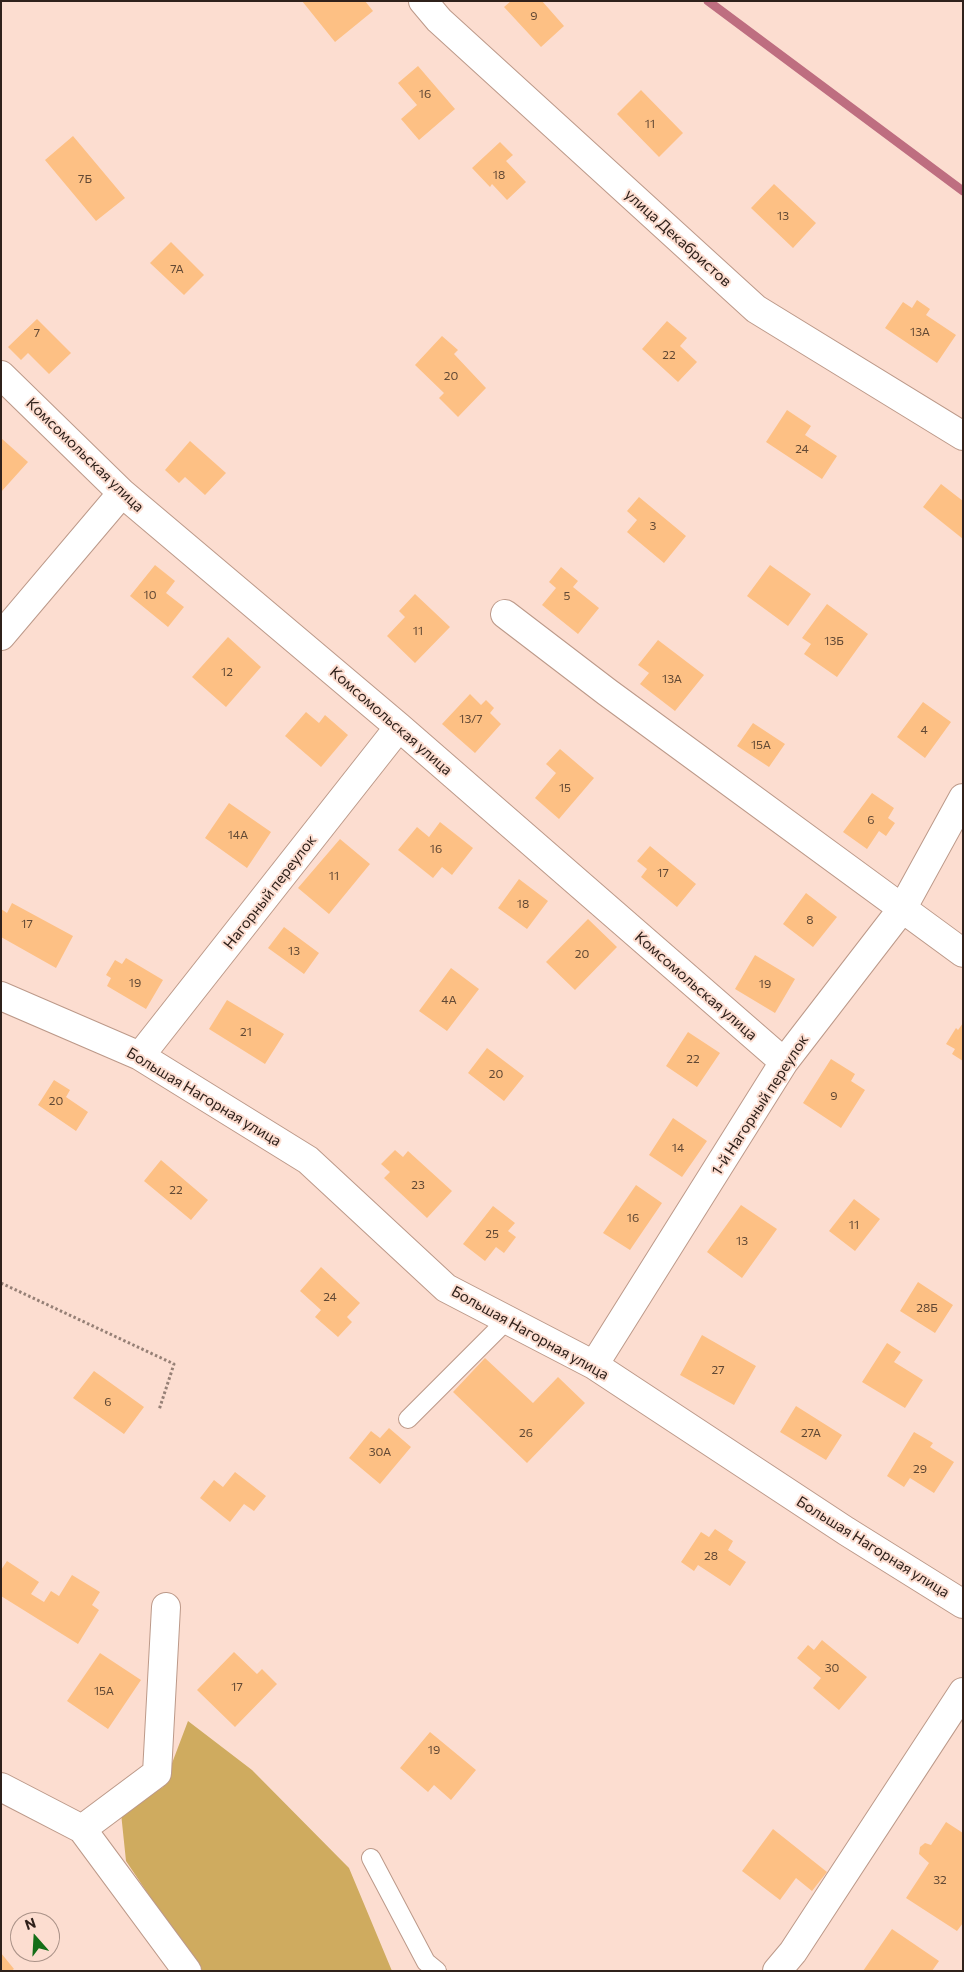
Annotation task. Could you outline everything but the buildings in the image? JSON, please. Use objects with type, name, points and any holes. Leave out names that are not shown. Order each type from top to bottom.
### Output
[{"type":"street","name":"улица Декабристов","points":[[423,1],[439,20],[756,309],[963,436]]},
{"type":"street","name":"Комсомольская улица","points":[[1,375],[122,493],[399,727],[784,1062]]},
{"type":"street","points":[[1,636],[122,493]]},
{"type":"street","points":[[505,614],[607,692],[963,953]]},
{"type":"street","name":"Нагорный переулок","points":[[140,1056],[399,727]]},
{"type":"street","name":"1-й Нагорный переулок","points":[[594,1365],[784,1062],[902,909],[963,798]]},
{"type":"street","name":"Большая Нагорная улица","points":[[1,996],[140,1056],[308,1160],[446,1288],[594,1365],[838,1526],[963,1604]]},
{"type":"street","points":[[82,1829],[157,1773],[166,1607]]},
{"type":"street","points":[[777,1971],[793,1952],[963,1692]]},
{"type":"street","points":[[1,1787],[82,1829],[187,1971]]},
{"type":"lane","points":[[408,1419],[507,1320]]},
{"type":"lane","points":[[371,1858],[426,1962],[437,1971]]},
{"type":"path","points":[[1,1283],[174,1364],[159,1410]]},
{"type":"shaded area","points":[[188,1721],[252,1770],[349,1868],[392,1971],[203,1971],[181,1943],[126,1861],[121,1813],[163,1787]]},
{"type":"waterway","points":[[708,1],[963,191]]}]
